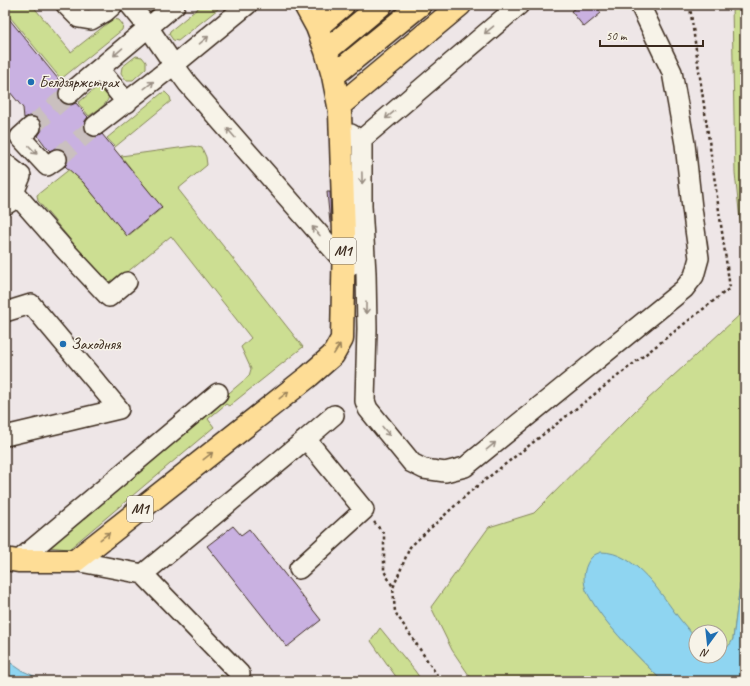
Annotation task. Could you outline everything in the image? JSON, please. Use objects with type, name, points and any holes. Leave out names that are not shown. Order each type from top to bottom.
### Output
[{"type":"highway","points":[[326,54],[344,5]]},
{"type":"highway","points":[[326,54],[361,5]]},
{"type":"highway","points":[[326,54],[381,5]]},
{"type":"highway","points":[[326,54],[401,5]]},
{"type":"highway","points":[[326,54],[420,5]]},
{"type":"highway","points":[[326,54],[440,5]]},
{"type":"highway","points":[[326,54],[460,5]]},
{"type":"highway","name":"М1","points":[[75,560],[309,376],[333,355],[342,339],[344,234],[326,54]]},
{"type":"highway","points":[[11,560],[75,560]]},
{"type":"lane","points":[[66,5],[79,18],[91,20],[105,12],[113,5]]},
{"type":"lane","points":[[130,5],[148,27],[188,84],[343,261],[366,273]]},
{"type":"lane","points":[[69,94],[174,5]]},
{"type":"lane","points":[[95,126],[127,103],[247,5]]},
{"type":"lane","points":[[519,5],[362,139],[362,206],[366,273],[365,401],[368,409],[412,463],[424,469],[445,472],[465,467],[684,289],[694,276],[700,258],[692,208],[685,144],[672,72],[640,5]]},
{"type":"lane","points":[[326,54],[345,127],[353,136],[362,139]]},
{"type":"lane","points":[[99,69],[127,103]]},
{"type":"lane","points":[[31,127],[20,137],[47,166],[57,158]]},
{"type":"lane","points":[[5,165],[21,176],[9,199],[65,250],[109,297],[127,282]]},
{"type":"lane","points":[[5,312],[31,304],[119,409],[5,436]]},
{"type":"lane","points":[[11,560],[218,393]]},
{"type":"lane","points":[[143,574],[334,415]]},
{"type":"lane","points":[[299,569],[364,510],[306,439]]},
{"type":"lane","points":[[75,560],[143,574],[240,674]]},
{"type":"path","points":[[364,510],[384,534],[384,571],[393,588]]},
{"type":"green space","points":[[5,5],[32,5],[71,52],[113,19],[119,20],[123,25],[122,30],[61,79],[5,11]]},
{"type":"green space","points":[[202,5],[223,5],[178,41],[173,40],[169,34],[170,31]]},
{"type":"green space","points":[[732,5],[745,5],[745,267],[735,173]]},
{"type":"green space","points":[[136,56],[142,57],[146,62],[146,68],[133,80],[126,80],[121,73],[122,67]]},
{"type":"green space","points":[[97,87],[103,87],[109,93],[109,97],[105,104],[89,116],[78,103]]},
{"type":"green space","points":[[165,92],[170,97],[171,101],[115,147],[107,138]]},
{"type":"green space","points":[[193,146],[202,148],[206,157],[207,165],[178,189],[303,347],[229,406],[226,404],[208,419],[214,427],[69,549],[47,547],[249,376],[251,369],[241,347],[251,338],[171,236],[114,283],[104,280],[38,201],[37,195],[71,168],[128,236],[162,208],[121,156]]},
{"type":"green space","points":[[745,310],[745,571],[740,585],[733,639],[731,643],[728,646],[728,624],[688,624],[688,633],[586,590],[611,627],[662,681],[473,681],[452,650],[431,607],[489,527],[534,513],[635,411]]},
{"type":"green space","points":[[380,628],[422,681],[399,681],[371,641]]},
{"type":"green space","points":[[222,675],[225,681],[185,681]]},
{"type":"water","points":[[601,552],[614,554],[625,559],[636,566],[655,586],[688,629],[688,664],[728,664],[728,646],[733,639],[740,585],[745,571],[745,681],[662,681],[610,626],[595,606],[587,592],[584,581],[586,567],[590,559]]},
{"type":"water","points":[[5,659],[21,670],[41,681],[5,681]]},
{"type":"building","points":[[579,5],[595,5],[601,13],[584,27],[571,11]]},
{"type":"building","points":[[5,14],[63,85],[58,96],[60,101],[71,105],[76,103],[88,117],[85,121],[84,127],[87,133],[96,137],[102,134],[162,207],[127,236],[83,182],[65,166],[68,158],[66,152],[56,148],[50,151],[47,148],[38,136],[42,130],[42,124],[34,116],[24,118],[23,108],[5,86]]},
{"type":"building","points":[[327,192],[330,192],[331,223],[330,223]]},
{"type":"building","points":[[233,526],[241,535],[249,529],[321,620],[287,647],[207,546]]},
{"type":"tunnel","points":[[31,127],[69,94]]},
{"type":"tunnel","points":[[57,159],[95,126]]},
{"type":"place","name":"Белдзяржстрах","points":[[31,82]]},
{"type":"place","name":"Заходняя","points":[[63,344]]}]
